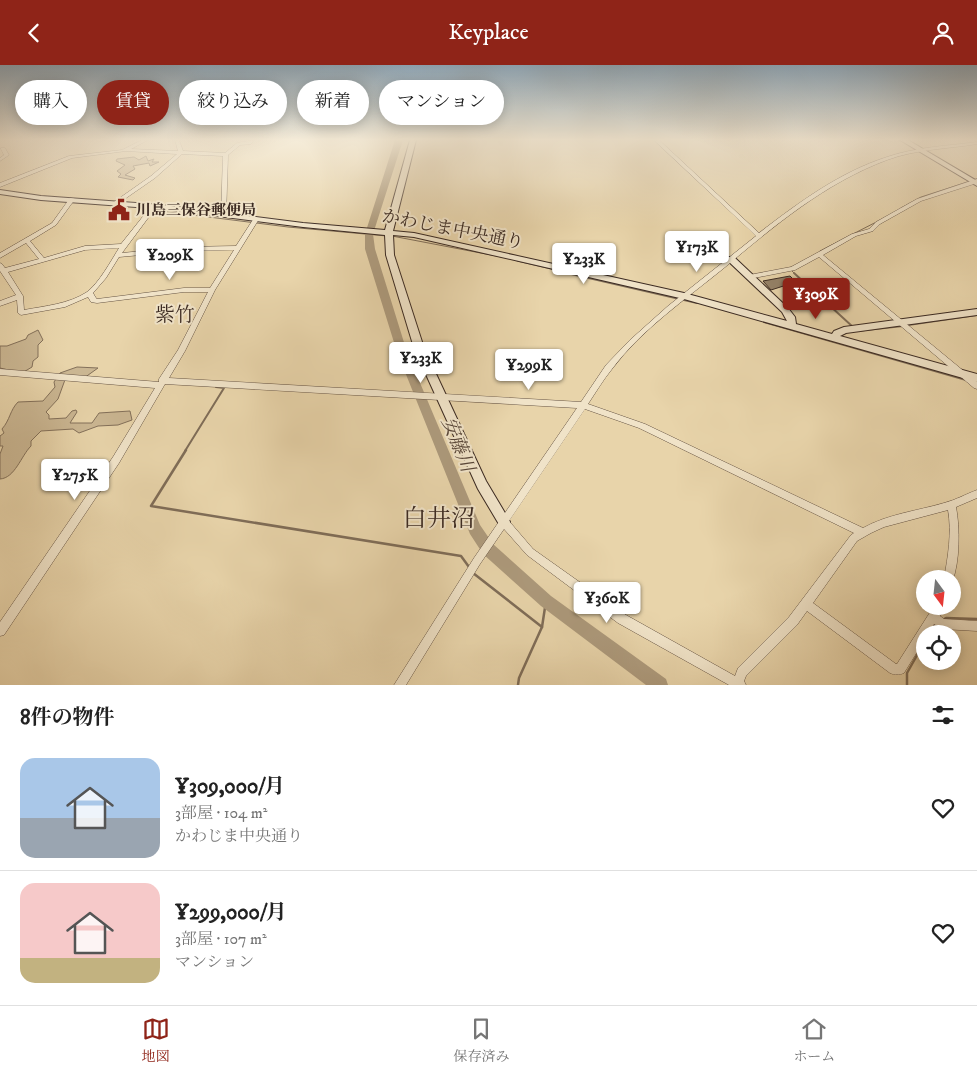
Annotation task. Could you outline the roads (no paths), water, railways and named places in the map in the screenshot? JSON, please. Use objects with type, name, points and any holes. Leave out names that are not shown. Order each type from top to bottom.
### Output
[{"type":"street","points":[[2,182],[38,169]]},
{"type":"street","points":[[116,203],[160,169]]},
{"type":"street","points":[[224,215],[226,169]]},
{"type":"street","points":[[404,169],[384,231],[405,307],[419,348],[482,485],[504,522],[530,552],[647,635],[739,684],[742,672],[793,621],[854,538],[862,532],[951,505],[977,495]]},
{"type":"street","points":[[687,169],[758,235]]},
{"type":"street","points":[[400,685],[477,561],[622,351],[684,295],[731,259],[758,235],[836,183],[865,169]]},
{"type":"street","points":[[952,169],[975,182]]},
{"type":"street","points":[[749,277],[786,272],[854,235],[871,230],[878,223],[921,199],[975,182]]},
{"type":"street","name":"かわじま中央通り","points":[[0,192],[41,198],[154,206],[256,219],[384,231],[474,248],[684,295],[835,337],[973,381]]},
{"type":"street","points":[[0,256],[54,224],[72,199]]},
{"type":"street","points":[[123,246],[85,248],[2,268],[20,296],[21,313],[65,305],[90,293],[104,277],[123,246],[154,206]]},
{"type":"street","points":[[0,631],[116,460],[182,351],[212,289],[256,219]]},
{"type":"street","points":[[27,241],[42,259]]},
{"type":"street","points":[[119,255],[184,249],[238,248]]},
{"type":"street","points":[[820,255],[973,381]]},
{"type":"street","points":[[731,259],[785,310],[790,317],[792,325]]},
{"type":"street","points":[[90,293],[93,300],[97,301],[184,290],[212,289]]},
{"type":"street","points":[[0,304],[20,296]]},
{"type":"street","points":[[835,337],[837,333],[844,330],[977,312]]},
{"type":"street","points":[[0,372],[161,383],[583,405],[642,426],[862,532]]},
{"type":"street","points":[[950,570],[953,552],[953,514],[951,505]]},
{"type":"street","points":[[806,604],[894,669],[900,669],[932,617],[943,624],[977,626]]},
{"type":"waterway","points":[[9,180],[37,169]]},
{"type":"waterway","name":"安藤川","points":[[390,169],[369,234],[370,249],[402,352],[475,529],[488,549],[546,601],[660,685]]},
{"type":"waterway","points":[[901,208],[921,197],[977,179]]},
{"type":"waterway","points":[[153,210],[288,227],[387,236]]},
{"type":"waterway","points":[[820,251],[886,217]]},
{"type":"waterway","points":[[392,236],[512,259]]},
{"type":"waterway","points":[[517,261],[572,274]]},
{"type":"waterway","points":[[794,266],[789,268],[794,273]]},
{"type":"waterway","points":[[567,273],[697,303]]},
{"type":"waterway","points":[[794,273],[853,327]]},
{"type":"waterway","points":[[908,325],[977,315]]},
{"type":"waterway","points":[[764,322],[966,380]]},
{"type":"waterway","points":[[856,331],[903,326]]},
{"type":"waterway","points":[[185,451],[224,388],[216,387]]},
{"type":"waterway","points":[[186,450],[151,506],[461,556],[469,567]]},
{"type":"waterway","points":[[473,573],[542,627]]},
{"type":"waterway","points":[[542,627],[546,601]]},
{"type":"waterway","points":[[942,620],[946,618],[977,619]]},
{"type":"waterway","points":[[518,685],[519,678],[542,627]]},
{"type":"waterway","points":[[907,685],[907,673],[916,657]]},
{"type":"place","name":"川島三保谷郵便局","points":[[119,210]]},
{"type":"district","name":"紫竹","points":[[175,314]]},
{"type":"district","name":"白井沼","points":[[439,518]]}]
